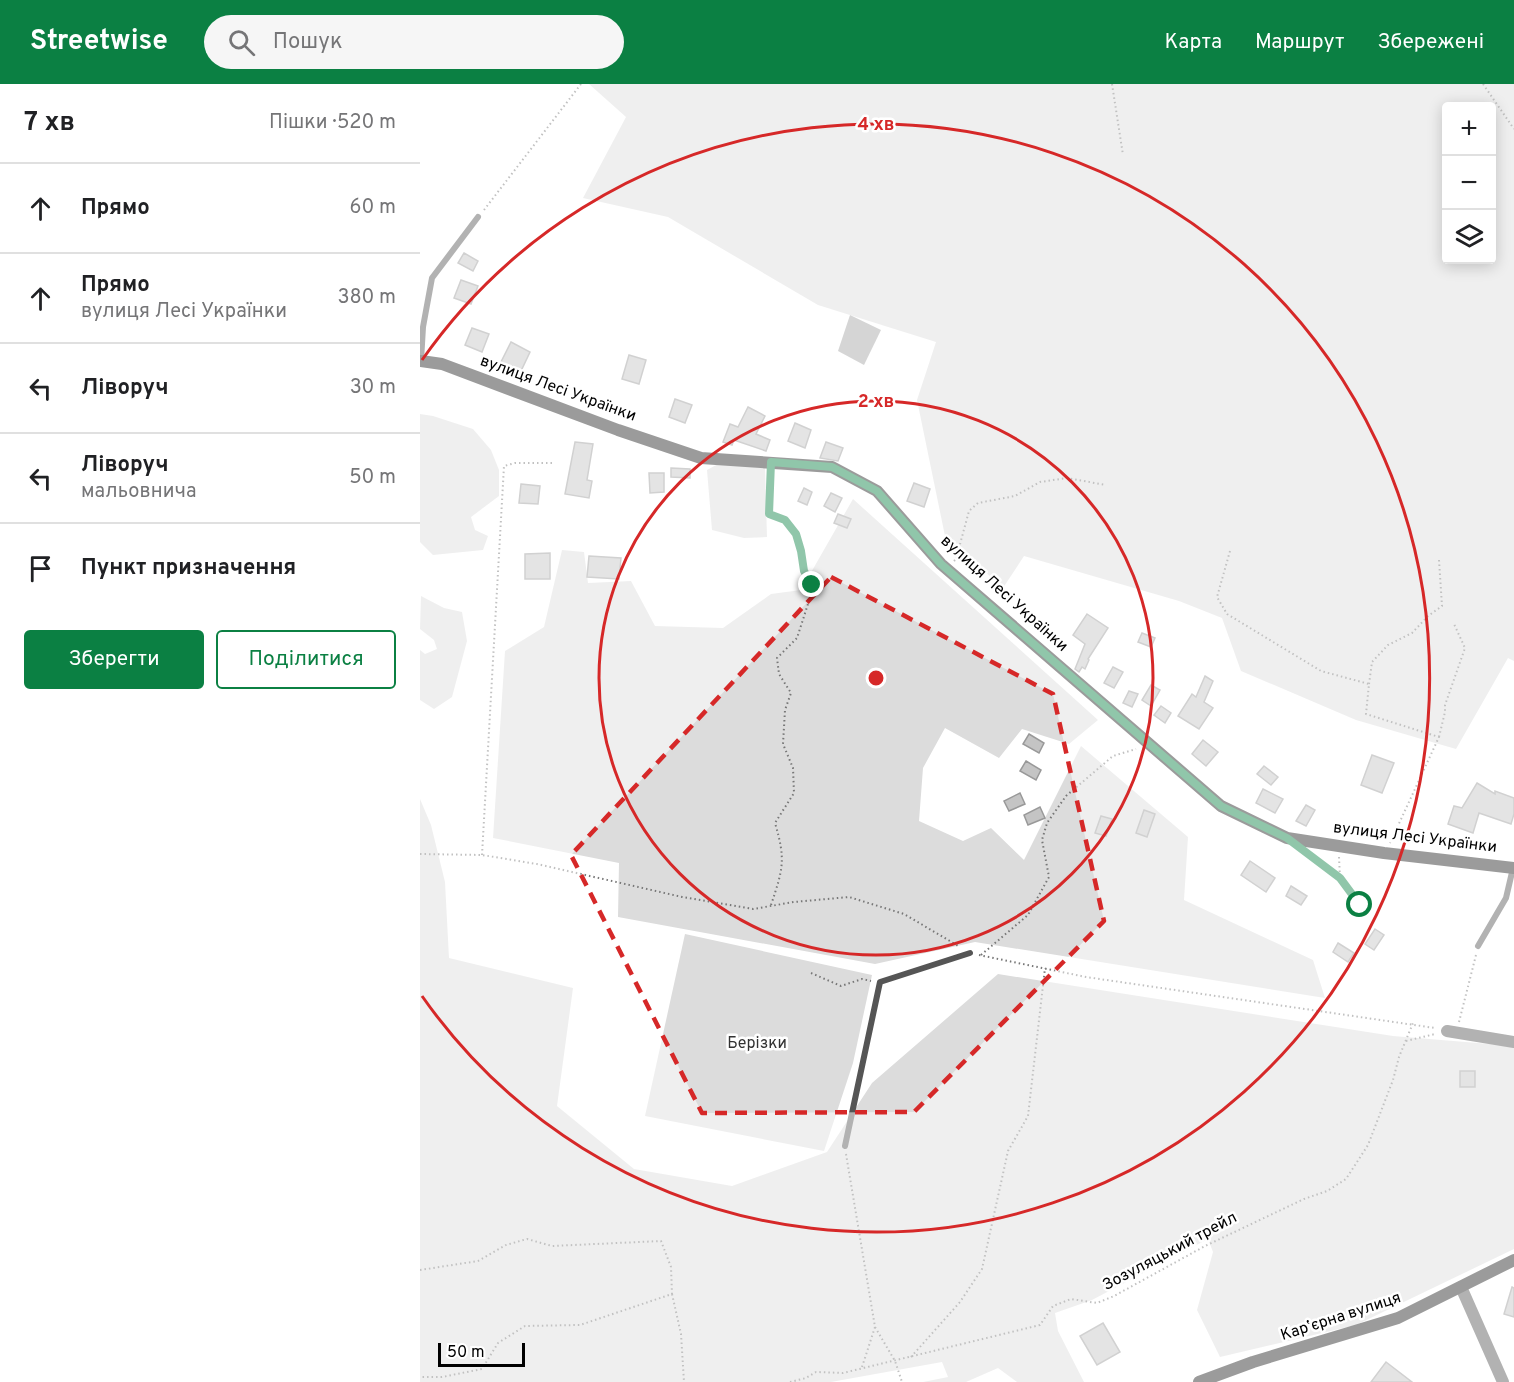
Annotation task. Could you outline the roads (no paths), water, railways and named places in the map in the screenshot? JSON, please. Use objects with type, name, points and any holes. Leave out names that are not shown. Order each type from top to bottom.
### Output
[{"type":"street","name":"вулиця Лесі Українки","points":[[421,361],[442,364],[618,430],[701,458],[832,467],[877,491],[945,567],[1221,806],[1287,838],[1384,853],[1514,868]]},
{"type":"street","points":[[1452,1032],[1514,1042]]},
{"type":"street","name":"Карʼєрна вулиця","points":[[1199,1382],[1253,1362],[1398,1318],[1514,1260]]},
{"type":"street","points":[[1461,1287],[1503,1382]]},
{"type":"lane","points":[[421,361],[423,327],[432,278],[478,217]]},
{"type":"lane","points":[[1478,946],[1506,898],[1514,868]]},
{"type":"lane","points":[[845,1146],[880,982],[970,953]]},
{"type":"park label","name":"Берізки","points":[[757,1044]]}]
